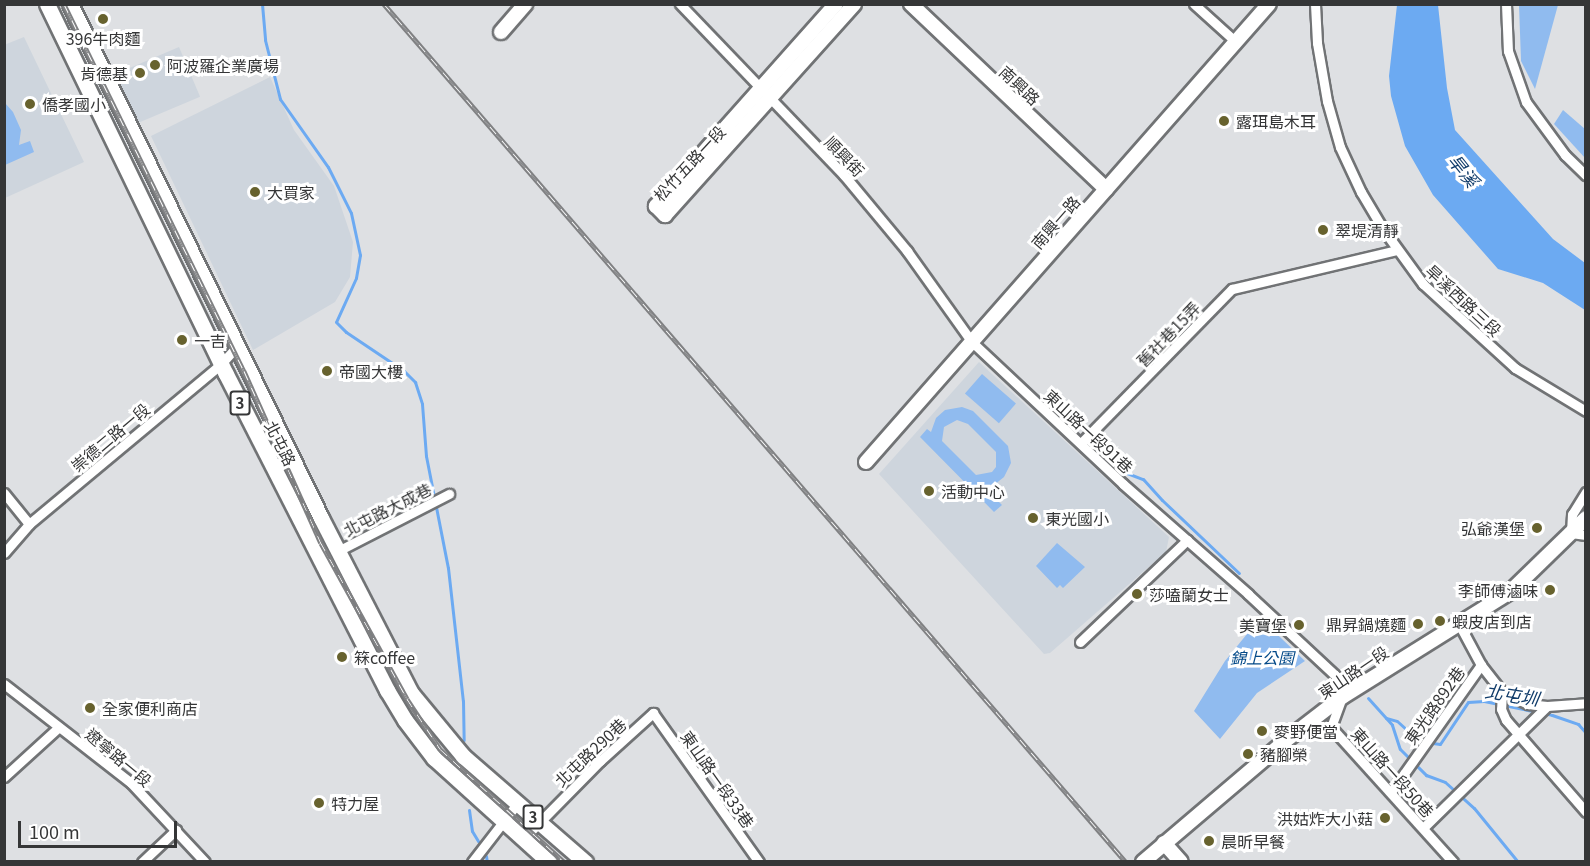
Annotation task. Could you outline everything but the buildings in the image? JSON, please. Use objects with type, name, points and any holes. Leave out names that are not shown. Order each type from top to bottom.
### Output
[{"type":"main road","name":"北屯路","points":[[47,4],[221,364],[387,690],[418,739],[461,784],[503,821]]},
{"type":"main road","name":"北屯路","points":[[70,4],[338,551],[411,693],[463,756],[517,804]]},
{"type":"main road","name":"3","points":[[517,804],[585,861]]},
{"type":"main road","name":"3","points":[[503,821],[549,861]]},
{"type":"street","points":[[501,32],[525,4]]},
{"type":"street","name":"順興街","points":[[680,4],[844,175],[877,213],[972,342]]},
{"type":"street","name":"松竹五路一段","points":[[836,4],[765,95],[666,215],[656,206],[765,95],[854,4]]},
{"type":"street","name":"南興路","points":[[912,4],[1106,189]]},
{"type":"street","points":[[1194,4],[1236,42]]},
{"type":"street","name":"南興一路","points":[[866,462],[1269,4]]},
{"type":"street","name":"旱溪西路三段","points":[[1315,4],[1317,43],[1327,101],[1340,147],[1360,192],[1397,250],[1422,284],[1515,368],[1586,411]]},
{"type":"street","points":[[1506,4],[1508,51],[1526,102],[1565,155],[1586,175]]},
{"type":"street","name":"舊社巷15弄","points":[[1081,443],[1232,289],[1397,250]]},
{"type":"street","name":"東山路一段91巷","points":[[972,342],[1338,678],[1342,697]]},
{"type":"street","name":"崇德二路一段","points":[[4,553],[29,525],[221,364],[238,345]]},
{"type":"street","points":[[1586,492],[1572,514],[1570,533],[1586,535]]},
{"type":"street","points":[[4,493],[29,525]]},
{"type":"street","name":"北屯路大成巷","points":[[338,551],[446,496]]},
{"type":"street","name":"東山路一段","points":[[1152,859],[1164,843],[1342,697],[1510,592],[1586,518]]},
{"type":"street","points":[[1080,642],[1187,540]]},
{"type":"street","points":[[1459,624],[1481,665],[1502,692],[1528,704],[1547,706],[1586,703]]},
{"type":"street","name":"東光路892巷","points":[[1391,792],[1481,665]]},
{"type":"street","name":"遼寧路一段","points":[[4,684],[131,783],[205,861]]},
{"type":"street","points":[[1502,692],[1501,709],[1506,720],[1586,812]]},
{"type":"street","name":"東山路一段50巷","points":[[1342,697],[1331,727],[1454,861]]},
{"type":"street","points":[[1423,828],[1547,706]]},
{"type":"street","name":"北屯路290巷","points":[[523,839],[653,713]]},
{"type":"street","name":"東山路一段33巷","points":[[653,713],[759,861]]},
{"type":"street","points":[[4,777],[59,727]]},
{"type":"street","points":[[472,861],[517,804]]},
{"type":"street","points":[[142,861],[176,830]]},
{"type":"street","points":[[1164,843],[1181,861]]},
{"type":"shaded area","name":"僑孝國小","points":[[24,37],[84,162],[5,198],[4,45]]},
{"type":"shaded area","points":[[179,47],[200,97],[132,126],[111,76]]},
{"type":"shaded area","name":"大買家","points":[[270,77],[294,130],[334,186],[353,242],[350,277],[335,302],[253,350],[151,136]]},
{"type":"shaded area","name":"東光國小","points":[[979,362],[1169,537],[1166,552],[1050,653],[1044,654],[879,474]]},
{"type":"green space","points":[[1519,5],[1558,5],[1535,89],[1521,61]]},
{"type":"green space","points":[[5,103],[13,112],[21,130],[19,145],[30,141],[34,152],[5,165]]},
{"type":"green space","points":[[1563,110],[1585,129],[1585,158],[1554,124]]},
{"type":"green space","points":[[982,374],[1016,404],[999,423],[965,394]]},
{"type":"green space","points":[[962,407],[973,411],[1008,446],[1011,463],[1004,477],[994,485],[982,485],[1002,505],[994,512],[920,437],[927,429],[931,432],[936,418],[945,410]],"holes":[[[957,420],[968,424],[996,452],[996,467],[992,472],[976,475],[942,441],[944,427]]]},
{"type":"green space","points":[[1057,543],[1085,567],[1063,588],[1060,585],[1057,588],[1036,566]]},
{"type":"green space","name":"錦上公園","points":[[1260,618],[1305,661],[1257,693],[1220,739],[1194,711],[1225,661]]},
{"type":"water","name":"旱溪","points":[[1397,5],[1438,5],[1447,88],[1455,130],[1553,239],[1585,263],[1585,310],[1543,283],[1498,269],[1433,195],[1405,146],[1391,96],[1389,76]]},
{"type":"waterway","points":[[262,4],[265,40],[280,99],[328,167],[351,213],[360,255],[356,278],[336,322],[346,332],[404,371],[415,382],[422,404],[426,456],[448,568],[463,701],[464,740]]},
{"type":"waterway","points":[[1119,470],[1143,479],[1239,573]]},
{"type":"waterway","name":"北屯圳","points":[[1368,698],[1392,725],[1400,749],[1426,775],[1445,782],[1474,808],[1518,862]]},
{"type":"waterway","name":"北屯圳","points":[[1386,718],[1397,721],[1419,741],[1440,744],[1468,702],[1484,701],[1552,715],[1578,724],[1586,733]]},
{"type":"waterway","points":[[469,810],[472,831],[478,841]]},
{"type":"waterway","points":[[486,856],[487,862]]},
{"type":"railway","points":[[64,4],[244,371],[321,543],[407,699],[440,749],[564,862]]},
{"type":"railway","points":[[384,4],[1126,862]]},
{"type":"place","name":"396牛肉麵","points":[[103,19]]},
{"type":"place","name":"阿波羅企業廣場","points":[[155,65]]},
{"type":"place","name":"肯德基","points":[[140,73]]},
{"type":"place","name":"僑孝國小","points":[[30,104]]},
{"type":"place","name":"露珥島木耳","points":[[1224,121]]},
{"type":"place","name":"大買家","points":[[255,192]]},
{"type":"place","name":"翠堤清靜","points":[[1323,230]]},
{"type":"place","name":"一吉","points":[[182,340]]},
{"type":"place","name":"帝國大樓","points":[[327,371]]},
{"type":"place","name":"活動中心","points":[[929,491]]},
{"type":"place","name":"東光國小","points":[[1033,518]]},
{"type":"place","name":"弘爺漢堡","points":[[1537,528]]},
{"type":"place","name":"李師傅滷味","points":[[1550,590]]},
{"type":"place","name":"莎嗑蘭女士","points":[[1137,594]]},
{"type":"place","name":"蝦皮店到店","points":[[1440,621]]},
{"type":"place","name":"鼎昇鍋燒麵","points":[[1418,624]]},
{"type":"place","name":"美寶堡","points":[[1299,625]]},
{"type":"place","name":"箖coffee","points":[[342,657]]},
{"type":"place","name":"全家便利商店","points":[[90,708]]},
{"type":"place","name":"麥野便當","points":[[1262,731]]},
{"type":"place","name":"豬腳榮","points":[[1248,754]]},
{"type":"place","name":"特力屋","points":[[319,803]]},
{"type":"place","name":"洪姑炸大小菇","points":[[1385,818]]},
{"type":"place","name":"晨昕早餐","points":[[1209,841]]}]
